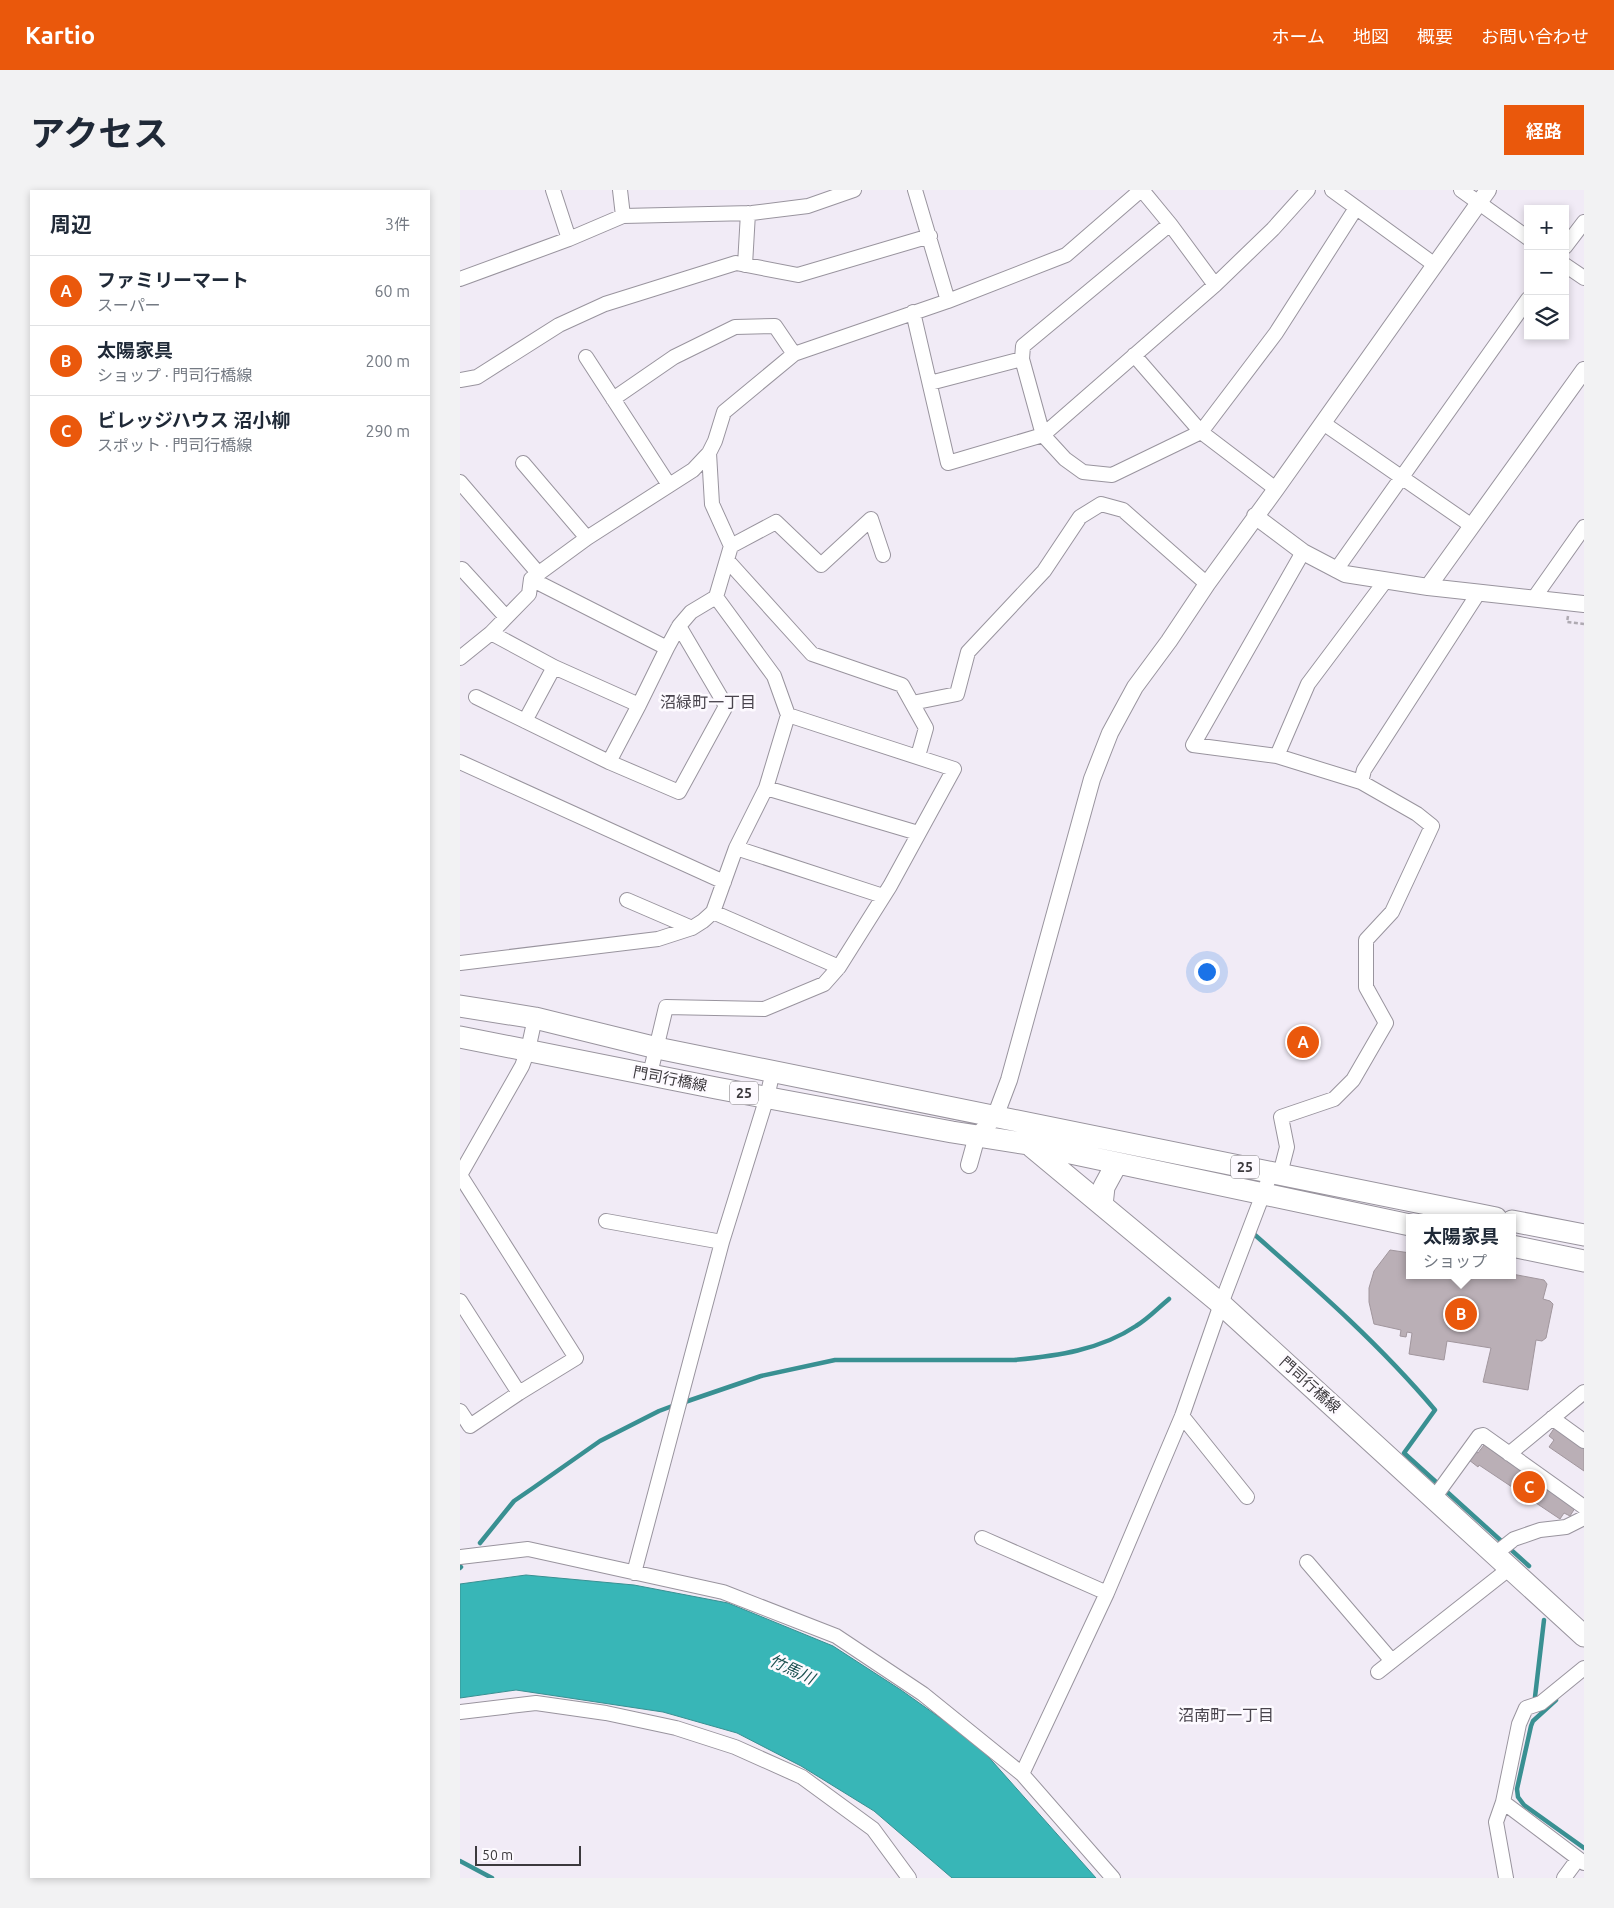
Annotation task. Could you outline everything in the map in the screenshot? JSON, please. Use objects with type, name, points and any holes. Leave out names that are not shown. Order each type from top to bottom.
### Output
[{"type":"main road","name":"門司行橋線","points":[[460,1006],[535,1018],[657,1048],[1476,1214]]},
{"type":"main road","name":"門司行橋線","points":[[460,1037],[767,1097],[1028,1144],[1406,1224]]},
{"type":"main road","name":"門司行橋線","points":[[995,1117],[1221,1304],[1440,1490],[1505,1553],[1584,1636]]},
{"type":"main road","points":[[1102,1205],[1104,1188],[1117,1163]]},
{"type":"main road","points":[[1516,1222],[1584,1236]]},
{"type":"main road","points":[[1516,1247],[1584,1261]]},
{"type":"street","points":[[554,190],[569,239]]},
{"type":"street","points":[[620,190],[622,216]]},
{"type":"street","points":[[460,279],[569,239],[622,216],[748,213],[808,206],[854,190]]},
{"type":"street","points":[[915,190],[948,301]]},
{"type":"street","points":[[460,658],[491,633],[529,594],[535,577],[587,538],[693,470],[715,441],[724,412],[794,354],[948,301],[1066,255],[1142,190],[1215,285]]},
{"type":"street","points":[[913,312],[948,462],[1043,435],[1215,285],[1274,229],[1308,190]]},
{"type":"street","points":[[1332,190],[1435,265]]},
{"type":"street","points":[[1461,190],[1484,197],[1524,234]]},
{"type":"street","points":[[970,1166],[977,1136],[995,1117],[1009,1080],[1092,779],[1110,734],[1135,687],[1484,197]]},
{"type":"street","points":[[1170,224],[1023,346],[1022,359],[1043,435],[1065,460],[1083,472],[1112,475],[1201,432],[1276,333],[1356,208]]},
{"type":"street","points":[[745,265],[748,213]]},
{"type":"street","points":[[1569,242],[1584,222]]},
{"type":"street","points":[[460,380],[477,377],[559,325],[604,304],[736,263],[798,275],[930,236]]},
{"type":"street","points":[[1569,268],[1584,278]]},
{"type":"street","points":[[1336,570],[1524,305]]},
{"type":"street","points":[[613,399],[674,357],[735,327],[775,326],[794,354]]},
{"type":"street","points":[[1134,355],[1201,432],[1276,490]]},
{"type":"street","points":[[586,357],[670,485]]},
{"type":"street","points":[[930,383],[1022,359]]},
{"type":"street","points":[[1428,587],[1584,370]]},
{"type":"street","points":[[1323,424],[1472,526]]},
{"type":"street","points":[[708,452],[712,504],[729,553],[812,654],[902,685],[926,728],[918,756]]},
{"type":"street","points":[[523,463],[587,538]]},
{"type":"street","points":[[460,482],[535,577],[667,648]]},
{"type":"street","points":[[912,703],[957,694],[968,652],[1044,571],[1080,517],[1101,504],[1123,510],[1207,584]]},
{"type":"street","points":[[1255,516],[1303,552],[1345,574],[1428,587],[1584,604]]},
{"type":"street","points":[[609,762],[679,626],[691,612],[716,597],[729,553],[776,522],[821,565],[871,519],[883,555]]},
{"type":"street","points":[[1534,598],[1584,527]]},
{"type":"street","points":[[1022,1774],[1107,1593],[1182,1416],[1221,1304],[1264,1195],[1287,1146],[1281,1117],[1334,1099],[1353,1080],[1386,1023],[1366,987],[1366,940],[1392,912],[1432,826],[1416,814],[1361,782],[1277,756],[1192,745],[1303,552]]},
{"type":"street","points":[[462,569],[506,617]]},
{"type":"street","points":[[1277,756],[1308,684],[1386,580]]},
{"type":"street","points":[[1361,782],[1364,770],[1480,592]]},
{"type":"street","points":[[460,963],[658,939],[692,928],[703,922],[713,912],[736,848],[766,788],[788,715],[774,676],[716,597]]},
{"type":"street","points":[[476,697],[609,762],[679,792],[726,706],[679,626]]},
{"type":"street","points":[[491,633],[554,667],[639,706]]},
{"type":"street","points":[[525,721],[554,667]]},
{"type":"street","points":[[650,1074],[666,1007],[764,1009],[824,984],[839,968],[883,896],[954,768],[788,715]]},
{"type":"street","points":[[460,762],[724,882]]},
{"type":"street","points":[[766,788],[918,833]]},
{"type":"street","points":[[736,848],[883,896]]},
{"type":"street","points":[[627,900],[692,928]]},
{"type":"street","points":[[713,912],[839,968]]},
{"type":"street","points":[[460,1411],[470,1426],[576,1358],[460,1175],[522,1066],[528,1050],[535,1018]]},
{"type":"street","points":[[634,1573],[722,1242],[767,1097],[773,1071]]},
{"type":"street","points":[[606,1221],[722,1242]]},
{"type":"street","points":[[460,1301],[519,1393]]},
{"type":"street","points":[[1509,1454],[1584,1392]]},
{"type":"street","points":[[1182,1416],[1247,1497]]},
{"type":"street","points":[[1552,1418],[1584,1441]]},
{"type":"street","points":[[1440,1490],[1479,1436],[1483,1434],[1584,1507]]},
{"type":"street","points":[[1378,1672],[1392,1661],[1505,1553],[1540,1530],[1566,1527],[1584,1518]]},
{"type":"street","points":[[982,1538],[1107,1593]]},
{"type":"street","points":[[460,1557],[528,1549],[722,1592],[836,1636],[923,1694],[1022,1774],[1113,1878]]},
{"type":"street","points":[[1307,1562],[1392,1661]]},
{"type":"street","points":[[1506,1878],[1496,1822],[1504,1802],[1519,1724],[1526,1708],[1541,1703],[1584,1668]]},
{"type":"street","points":[[460,1712],[536,1703],[606,1713],[676,1728],[735,1747],[802,1777],[873,1829],[909,1878]]},
{"type":"street","points":[[1504,1802],[1581,1861],[1564,1878]]},
{"type":"path","points":[[1568,612],[1567,622],[1584,624]]},
{"type":"water","name":"竹馬川","points":[[526,1575],[634,1585],[728,1603],[833,1646],[901,1690],[977,1744],[1096,1878],[952,1878],[874,1811],[801,1766],[737,1733],[663,1712],[516,1690],[460,1698],[460,1584]]},
{"type":"building","points":[[1390,1250],[1406,1252],[1406,1279],[1516,1279],[1516,1275],[1544,1280],[1547,1284],[1543,1299],[1553,1304],[1546,1338],[1542,1341],[1536,1340],[1528,1390],[1483,1382],[1491,1348],[1447,1341],[1444,1360],[1409,1354],[1412,1333],[1407,1332],[1406,1337],[1400,1336],[1401,1330],[1374,1324],[1369,1302],[1369,1288],[1374,1271]]},
{"type":"building","points":[[1555,1427],[1584,1447],[1584,1471],[1549,1447],[1554,1440],[1549,1436]]},
{"type":"building","points":[[1484,1445],[1575,1508],[1570,1516],[1564,1513],[1560,1519],[1469,1460],[1475,1451],[1478,1453]]},
{"type":"waterway","points":[[1255,1235],[1371,1341],[1435,1410],[1404,1453],[1529,1566]]},
{"type":"waterway","points":[[682,1403],[761,1376],[835,1360],[1014,1360],[1062,1354],[1093,1346],[1122,1334],[1145,1320],[1169,1299]]},
{"type":"waterway","points":[[480,1543],[514,1501],[600,1441],[659,1411],[675,1405]]},
{"type":"waterway","points":[[1535,1697],[1544,1620]]},
{"type":"waterway","points":[[1556,1700],[1533,1721],[1531,1726],[1517,1789],[1518,1797],[1524,1805],[1584,1848]]},
{"type":"waterway","points":[[460,1861],[492,1878]]},
{"type":"place","name":"ファミリーマート","points":[[1303,1042]]},
{"type":"place","name":"太陽家具","points":[[1461,1314]]},
{"type":"place","name":"ビレッジハウス 沼小柳","points":[[1529,1487]]},
{"type":"district","name":"沼緑町一丁目","points":[[708,702]]},
{"type":"district","name":"沼南町一丁目","points":[[1226,1715]]}]
